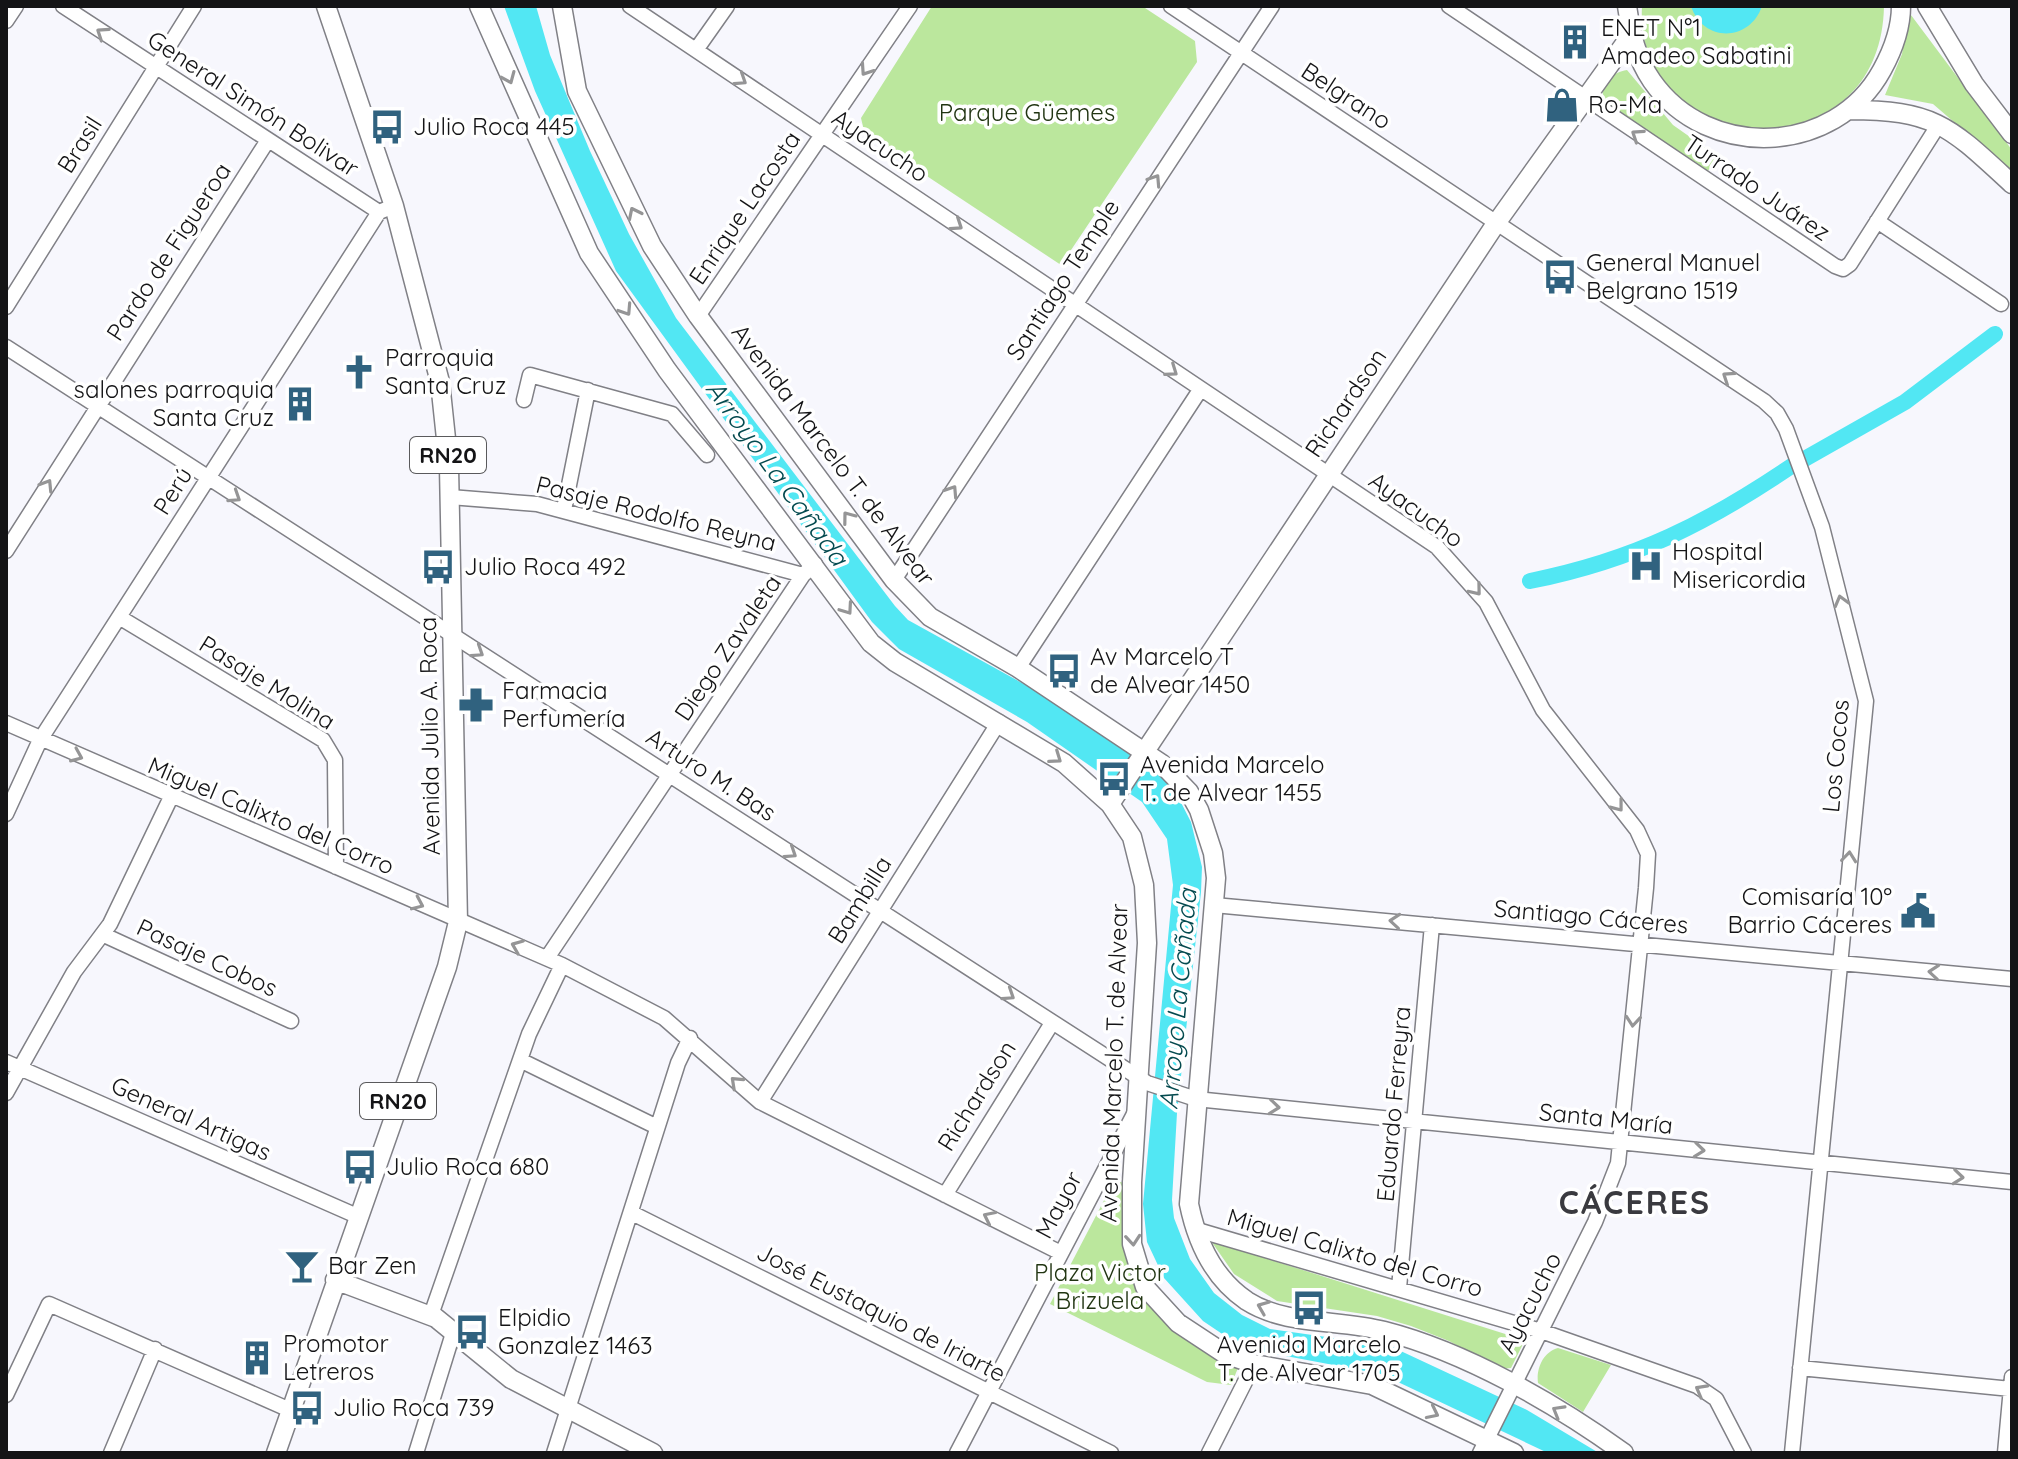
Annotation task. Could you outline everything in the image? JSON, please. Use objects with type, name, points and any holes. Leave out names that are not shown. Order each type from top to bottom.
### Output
[{"type":"main road","name":"Avenida Julio A. Roca","points":[[276,1453],[447,967],[458,922],[450,497],[440,382],[326,6]]},
{"type":"main road","name":"Avenida Marcelo T. de Alvear","points":[[479,6],[589,253],[667,370],[809,570],[871,643],[895,662],[999,722],[1115,796],[1132,837],[1144,885],[1147,943],[1144,1081],[1138,1107],[1132,1244],[1145,1287],[1189,1331],[1225,1354],[1254,1364],[1372,1385],[1514,1453]]},
{"type":"main road","name":"Avenida Marcelo T. de Alvear","points":[[562,6],[572,76],[584,109],[640,225],[698,316],[894,580],[930,617],[1018,668],[1175,776],[1199,810],[1213,853],[1214,905],[1187,1097],[1189,1178],[1194,1229],[1222,1279],[1249,1302],[1266,1310],[1356,1325],[1408,1338],[1512,1389],[1624,1453]]},
{"type":"main road","points":[[1627,6],[1631,35],[1652,81],[1673,105],[1699,123],[1729,135],[1760,139],[1792,137],[1822,127],[1849,110],[1874,84],[1892,52],[1901,6]]},
{"type":"main road","points":[[1927,6],[1974,84],[2012,134]]},
{"type":"main road","name":"Richardson","points":[[1115,796],[1497,222],[1631,35]]},
{"type":"main road","points":[[1849,110],[1912,113],[1939,124],[2012,184]]},
{"type":"main road","points":[[335,1280],[431,1315],[454,1330],[511,1379],[653,1453]]},
{"type":"street","points":[[6,21],[16,6]]},
{"type":"street","name":"General Simón Bolivar","points":[[63,6],[268,140],[387,209]]},
{"type":"street","name":"Brasil","points":[[6,307],[194,6]]},
{"type":"street","name":"Ayacucho","points":[[630,6],[1437,547],[1486,602],[1543,710],[1643,841],[1648,854],[1618,1163],[1595,1222],[1486,1441]]},
{"type":"street","points":[[696,50],[727,6]]},
{"type":"street","name":"Enrique Lacosta","points":[[698,316],[910,6]]},
{"type":"street","name":"Belgrano","points":[[1171,6],[1497,222]]},
{"type":"street","name":"Santiago Temple","points":[[894,580],[1272,6]]},
{"type":"street","name":"Turrado Juárez","points":[[1449,6],[1835,266],[1843,269],[1850,264],[1877,221]]},
{"type":"street","points":[[1939,124],[1877,221],[2001,304]]},
{"type":"street","name":"Pardo de Figueroa","points":[[6,551],[268,140]]},
{"type":"street","name":"Perú","points":[[6,814],[40,740],[207,478],[387,209]]},
{"type":"street","name":"Los Cocos","points":[[1497,222],[1764,401],[1777,413],[1786,429],[1822,527],[1866,701],[1792,1453]]},
{"type":"street","name":"Arturo M. Bas","points":[[6,347],[1052,1023],[1144,1081],[1187,1097]]},
{"type":"street","points":[[524,400],[530,375],[672,414],[707,455]]},
{"type":"street","points":[[564,510],[588,390]]},
{"type":"street","points":[[1018,668],[1200,390]]},
{"type":"street","name":"Pasaje Rodolfo Reyna","points":[[450,497],[516,501],[564,510],[809,570]]},
{"type":"street","name":"Diego Zavaleta","points":[[547,958],[809,570]]},
{"type":"street","name":"Pasaje Molina","points":[[119,617],[323,740],[335,760],[336,867]]},
{"type":"street","name":"Bambilla","points":[[760,1102],[999,722]]},
{"type":"street","name":"Miguel Calixto del Corro","points":[[6,723],[562,965],[664,1018],[760,1102],[1059,1252]]},
{"type":"street","points":[[6,1093],[13,1065],[74,972],[104,935],[171,797]]},
{"type":"street","name":"Santiago Cáceres","points":[[1214,905],[2012,979]]},
{"type":"street","name":"Eduardo Ferreyra","points":[[1399,1288],[1432,925]]},
{"type":"street","name":"Pasaje Cobos","points":[[104,935],[291,1021]]},
{"type":"street","points":[[431,1315],[520,1060],[562,965]]},
{"type":"street","name":"Richardson","points":[[945,1195],[1052,1023]]},
{"type":"street","points":[[554,1453],[657,1127],[678,1063],[690,1038]]},
{"type":"street","points":[[520,1060],[657,1127]]},
{"type":"street","name":"General Artigas","points":[[13,1065],[357,1216]]},
{"type":"street","name":"Santa María","points":[[1187,1097],[2012,1182]]},
{"type":"street","name":"Mayor","points":[[957,1453],[1059,1252],[1138,1107]]},
{"type":"street","name":"José Eustaquio de Iriarte","points":[[632,1213],[1111,1453]]},
{"type":"street","name":"Miguel Calixto del Corro","points":[[1194,1229],[1541,1331],[1708,1391],[1716,1399],[1744,1453]]},
{"type":"street","points":[[6,1395],[49,1304],[290,1410]]},
{"type":"street","points":[[416,1453],[454,1330]]},
{"type":"street","points":[[111,1453],[155,1349]]},
{"type":"street","points":[[1209,1453],[1254,1364]]},
{"type":"street","points":[[1800,1368],[2011,1389]]},
{"type":"street","points":[[2005,1453],[2012,1377]]},
{"type":"green space","name":"Parque Güemes","points":[[932,6],[1142,6],[1195,41],[1197,62],[1061,265],[865,135],[861,118]]},
{"type":"green space","points":[[1642,6],[1884,6],[1872,62],[1844,100],[1804,122],[1758,128],[1714,118],[1676,94],[1650,57]]},
{"type":"green space","points":[[1908,11],[2012,150],[2012,172],[1933,104],[1885,95],[1902,54]]},
{"type":"green space","points":[[1627,70],[1673,125],[1717,156],[1708,171],[1606,107],[1603,94],[1606,83],[1614,75]]},
{"type":"green space","name":"Plaza Victor Brizuela","points":[[1121,1182],[1128,1187],[1138,1286],[1238,1368],[1231,1385],[1207,1382],[1050,1304],[1112,1185]]},
{"type":"green space","points":[[1211,1241],[1518,1338],[1523,1344],[1511,1368],[1500,1369],[1449,1341],[1411,1326],[1377,1316],[1277,1301],[1234,1274]]},
{"type":"green space","points":[[1558,1348],[1611,1365],[1583,1412],[1538,1383],[1542,1362],[1548,1353]]},
{"type":"water","name":"Arroyo La Cañada","points":[[504,6],[536,6],[550,55],[590,151],[629,234],[676,318],[895,606],[908,620],[1040,693],[1153,768],[1174,789],[1191,822],[1202,867],[1177,1113],[1172,1200],[1174,1218],[1190,1259],[1214,1293],[1242,1315],[1270,1329],[1390,1346],[1527,1410],[1599,1453],[1548,1453],[1381,1374],[1243,1348],[1203,1321],[1164,1278],[1147,1242],[1143,1204],[1173,885],[1167,839],[1142,802],[1027,722],[899,649],[872,622],[616,271],[535,91]]},
{"type":"water","points":[[1691,6],[1762,6],[1748,26],[1726,33],[1705,27]]},
{"type":"waterway","points":[[1801,461],[1905,402],[1995,334]]},
{"type":"waterway","points":[[1530,581],[1603,562],[1669,537],[1732,504],[1796,463]]},
{"type":"place","name":"ENET N°1 Amadeo Sabatini","points":[[1575,42]]},
{"type":"place","name":"Ro-Ma","points":[[1562,105]]},
{"type":"place","name":"Julio Roca 445","points":[[387,127]]},
{"type":"place","name":"General Manuel Belgrano 1519","points":[[1560,277]]},
{"type":"place","name":"Parroquia Santa Cruz","points":[[359,372]]},
{"type":"place","name":"salones parroquia Santa Cruz","points":[[300,404]]},
{"type":"place","name":"Hospital Misericordia","points":[[1646,566]]},
{"type":"place","name":"Julio Roca 492","points":[[438,567]]},
{"type":"place","name":"Av Marcelo T de Alvear 1450","points":[[1064,671]]},
{"type":"place","name":"Farmacia Perfumería","points":[[476,705]]},
{"type":"place","name":"Avenida Marcelo T. de Alvear 1455","points":[[1114,779]]},
{"type":"place","name":"Comisaría 10º Barrio Cáceres","points":[[1918,911]]},
{"type":"place","name":"Julio Roca 680","points":[[360,1167]]},
{"type":"place","name":"Bar Zen","points":[[302,1266]]},
{"type":"place","name":"Avenida Marcelo T. de Alvear 1705","points":[[1309,1308]]},
{"type":"place","name":"Elpidio Gonzalez 1463","points":[[472,1332]]},
{"type":"place","name":"Promotor Letreros","points":[[257,1358]]},
{"type":"place","name":"Julio Roca 739","points":[[307,1408]]},
{"type":"district","name":"CÁCERES","points":[[1635,1203]]}]
